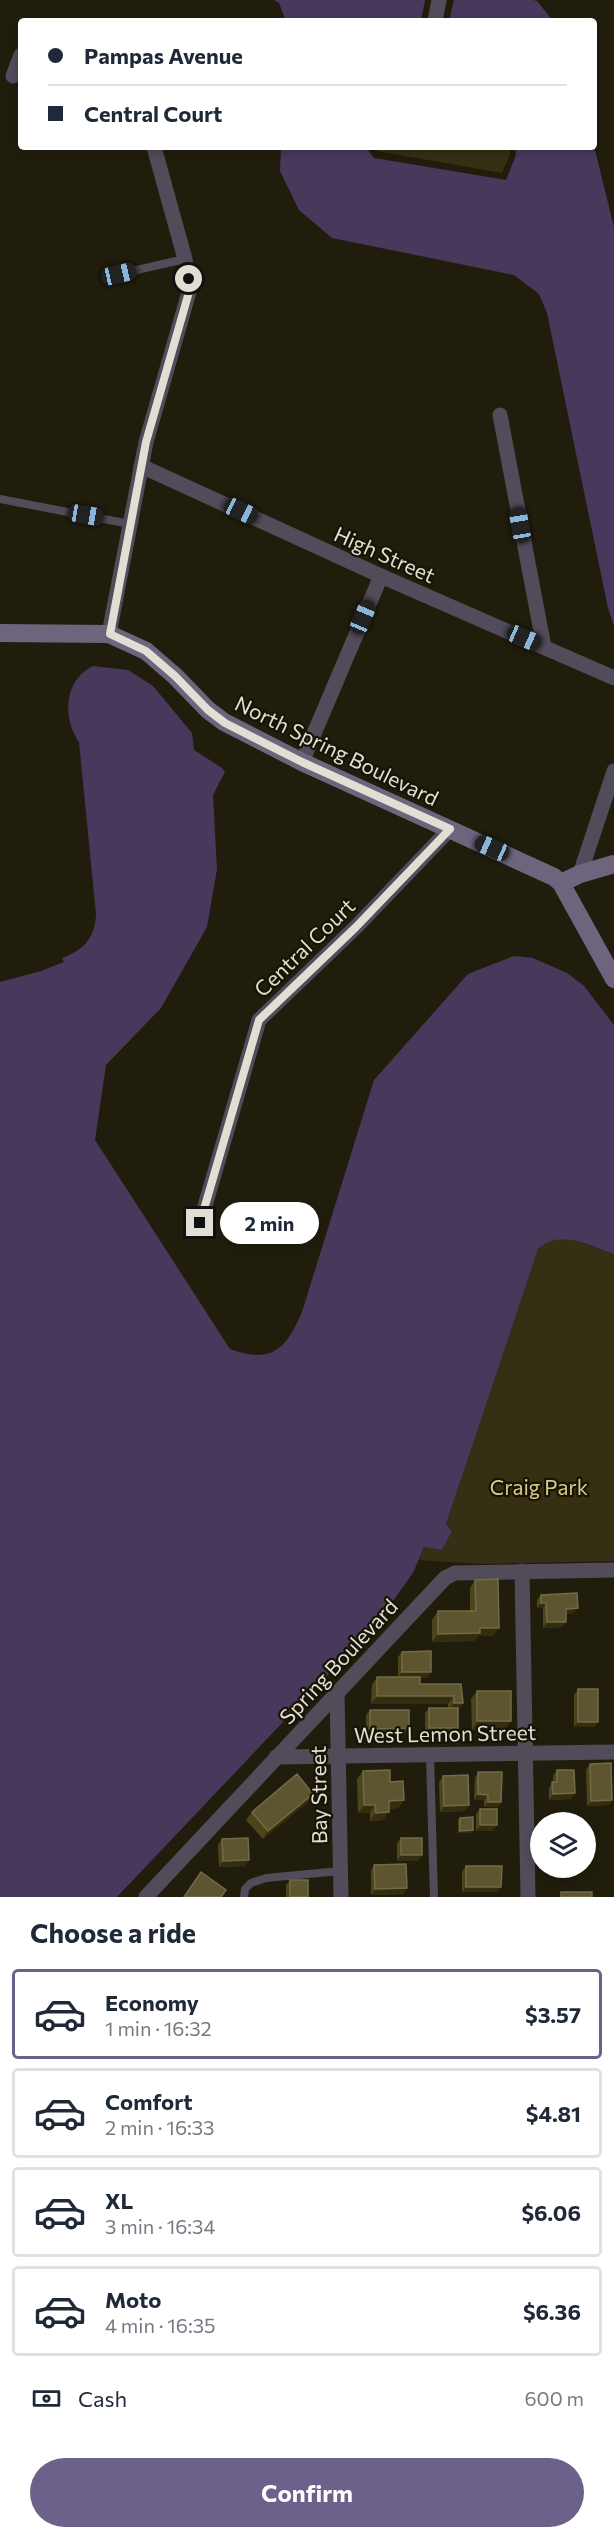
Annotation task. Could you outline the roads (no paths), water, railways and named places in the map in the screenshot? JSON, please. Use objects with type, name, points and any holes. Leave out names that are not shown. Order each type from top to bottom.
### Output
[{"type":"street","points":[[436,18],[440,0]]},
{"type":"street","points":[[13,76],[18,63]]},
{"type":"street","points":[[110,634],[141,465],[155,405],[189,292],[185,259],[155,150]]},
{"type":"street","points":[[500,416],[544,647]]},
{"type":"street","name":"High Street","points":[[141,465],[381,576],[614,678]]},
{"type":"street","points":[[302,762],[381,576]]},
{"type":"street","name":"North Spring Boulevard","points":[[0,633],[110,634],[146,651],[175,676],[208,710],[225,723],[302,762],[554,877],[561,883]]},
{"type":"street","points":[[580,874],[614,771]]},
{"type":"street","name":"Central Court","points":[[200,1223],[259,1020],[356,927],[450,829]]},
{"type":"street","points":[[614,864],[580,874],[561,883],[614,978]]},
{"type":"street","name":"Spring Boulevard","points":[[146,1897],[445,1578],[455,1573],[614,1569]]},
{"type":"street","points":[[522,1571],[528,1897]]},
{"type":"street","name":"Bay Street","points":[[337,1692],[340,1897]]},
{"type":"street","name":"West Lemon Street","points":[[276,1757],[614,1752]]},
{"type":"lane","points":[[119,274],[185,259]]},
{"type":"lane","points":[[0,499],[130,524]]},
{"type":"lane","points":[[430,1755],[434,1897]]},
{"type":"lane","points":[[244,1897],[245,1889],[256,1880],[340,1871]]},
{"type":"park label","name":"Craig Park","points":[[539,1486]]}]
